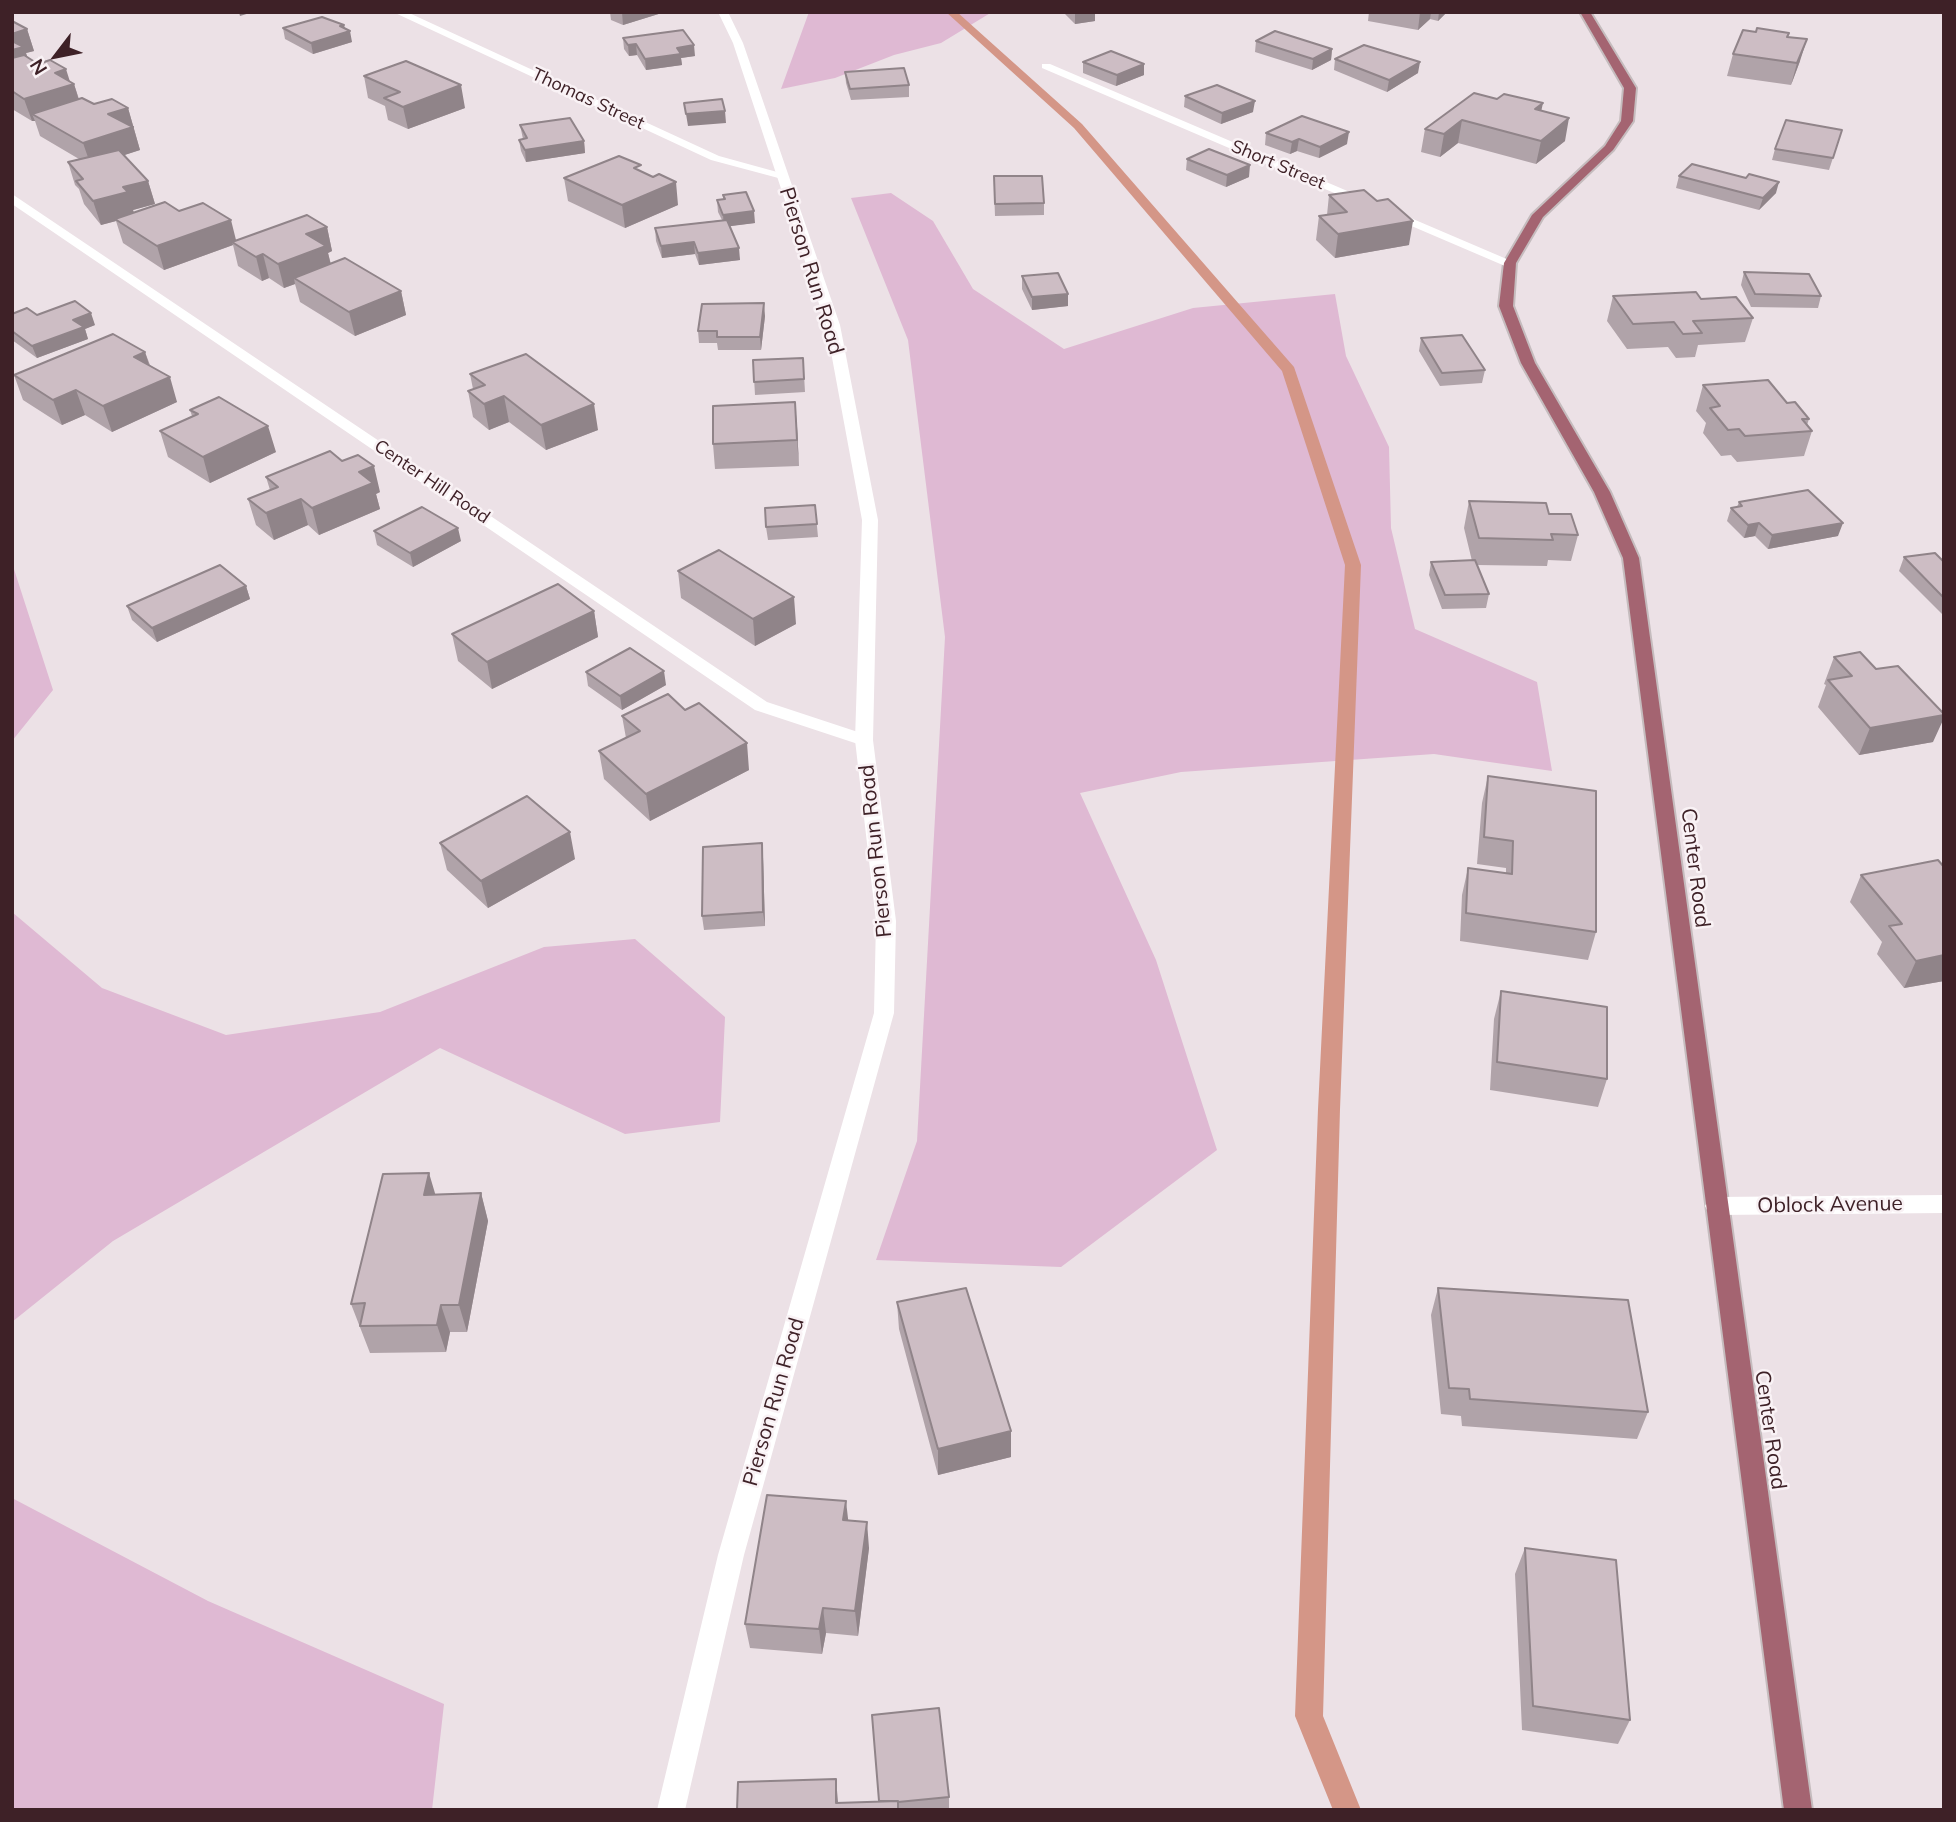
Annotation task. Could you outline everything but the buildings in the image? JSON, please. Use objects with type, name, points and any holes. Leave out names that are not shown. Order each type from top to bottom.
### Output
[{"type":"main road","name":"Center Road","points":[[1585,12],[1630,88],[1627,121],[1609,148],[1538,215],[1510,263],[1506,306],[1528,363],[1602,492],[1631,558],[1798,1810]]},
{"type":"street","name":"Thomas Street","points":[[398,12],[715,158],[782,175]]},
{"type":"street","name":"Pierson Run Road","points":[[671,1810],[731,1555],[884,1013],[886,921],[864,740],[870,520],[833,325],[738,43],[723,12]]},
{"type":"street","name":"Short Street","points":[[1046,66],[1510,263]]},
{"type":"street","name":"Center Hill Road","points":[[12,198],[761,706],[864,740]]},
{"type":"street","name":"Oblock Avenue","points":[[1716,1206],[1944,1204]]},
{"type":"shaded area","points":[[809,12],[992,12],[941,43],[894,55],[835,78],[781,89]]},
{"type":"shaded area","points":[[891,193],[933,221],[973,289],[1064,349],[1193,308],[1335,294],[1346,356],[1389,447],[1391,528],[1415,629],[1537,682],[1552,771],[1434,754],[1181,772],[1080,793],[1156,960],[1217,1150],[1061,1267],[876,1260],[917,1141],[945,637],[908,340],[851,198]]},
{"type":"shaded area","points":[[12,563],[53,690],[12,741]]},
{"type":"shaded area","points":[[12,912],[102,988],[226,1035],[380,1012],[544,947],[635,939],[725,1017],[720,1122],[625,1134],[440,1048],[113,1241],[12,1322]]},
{"type":"shaded area","points":[[12,1498],[208,1601],[444,1704],[432,1810],[12,1810]]},
{"type":"waterway","points":[[951,12],[1078,126],[1289,370],[1353,565],[1329,1109],[1309,1716],[1347,1810]]}]
